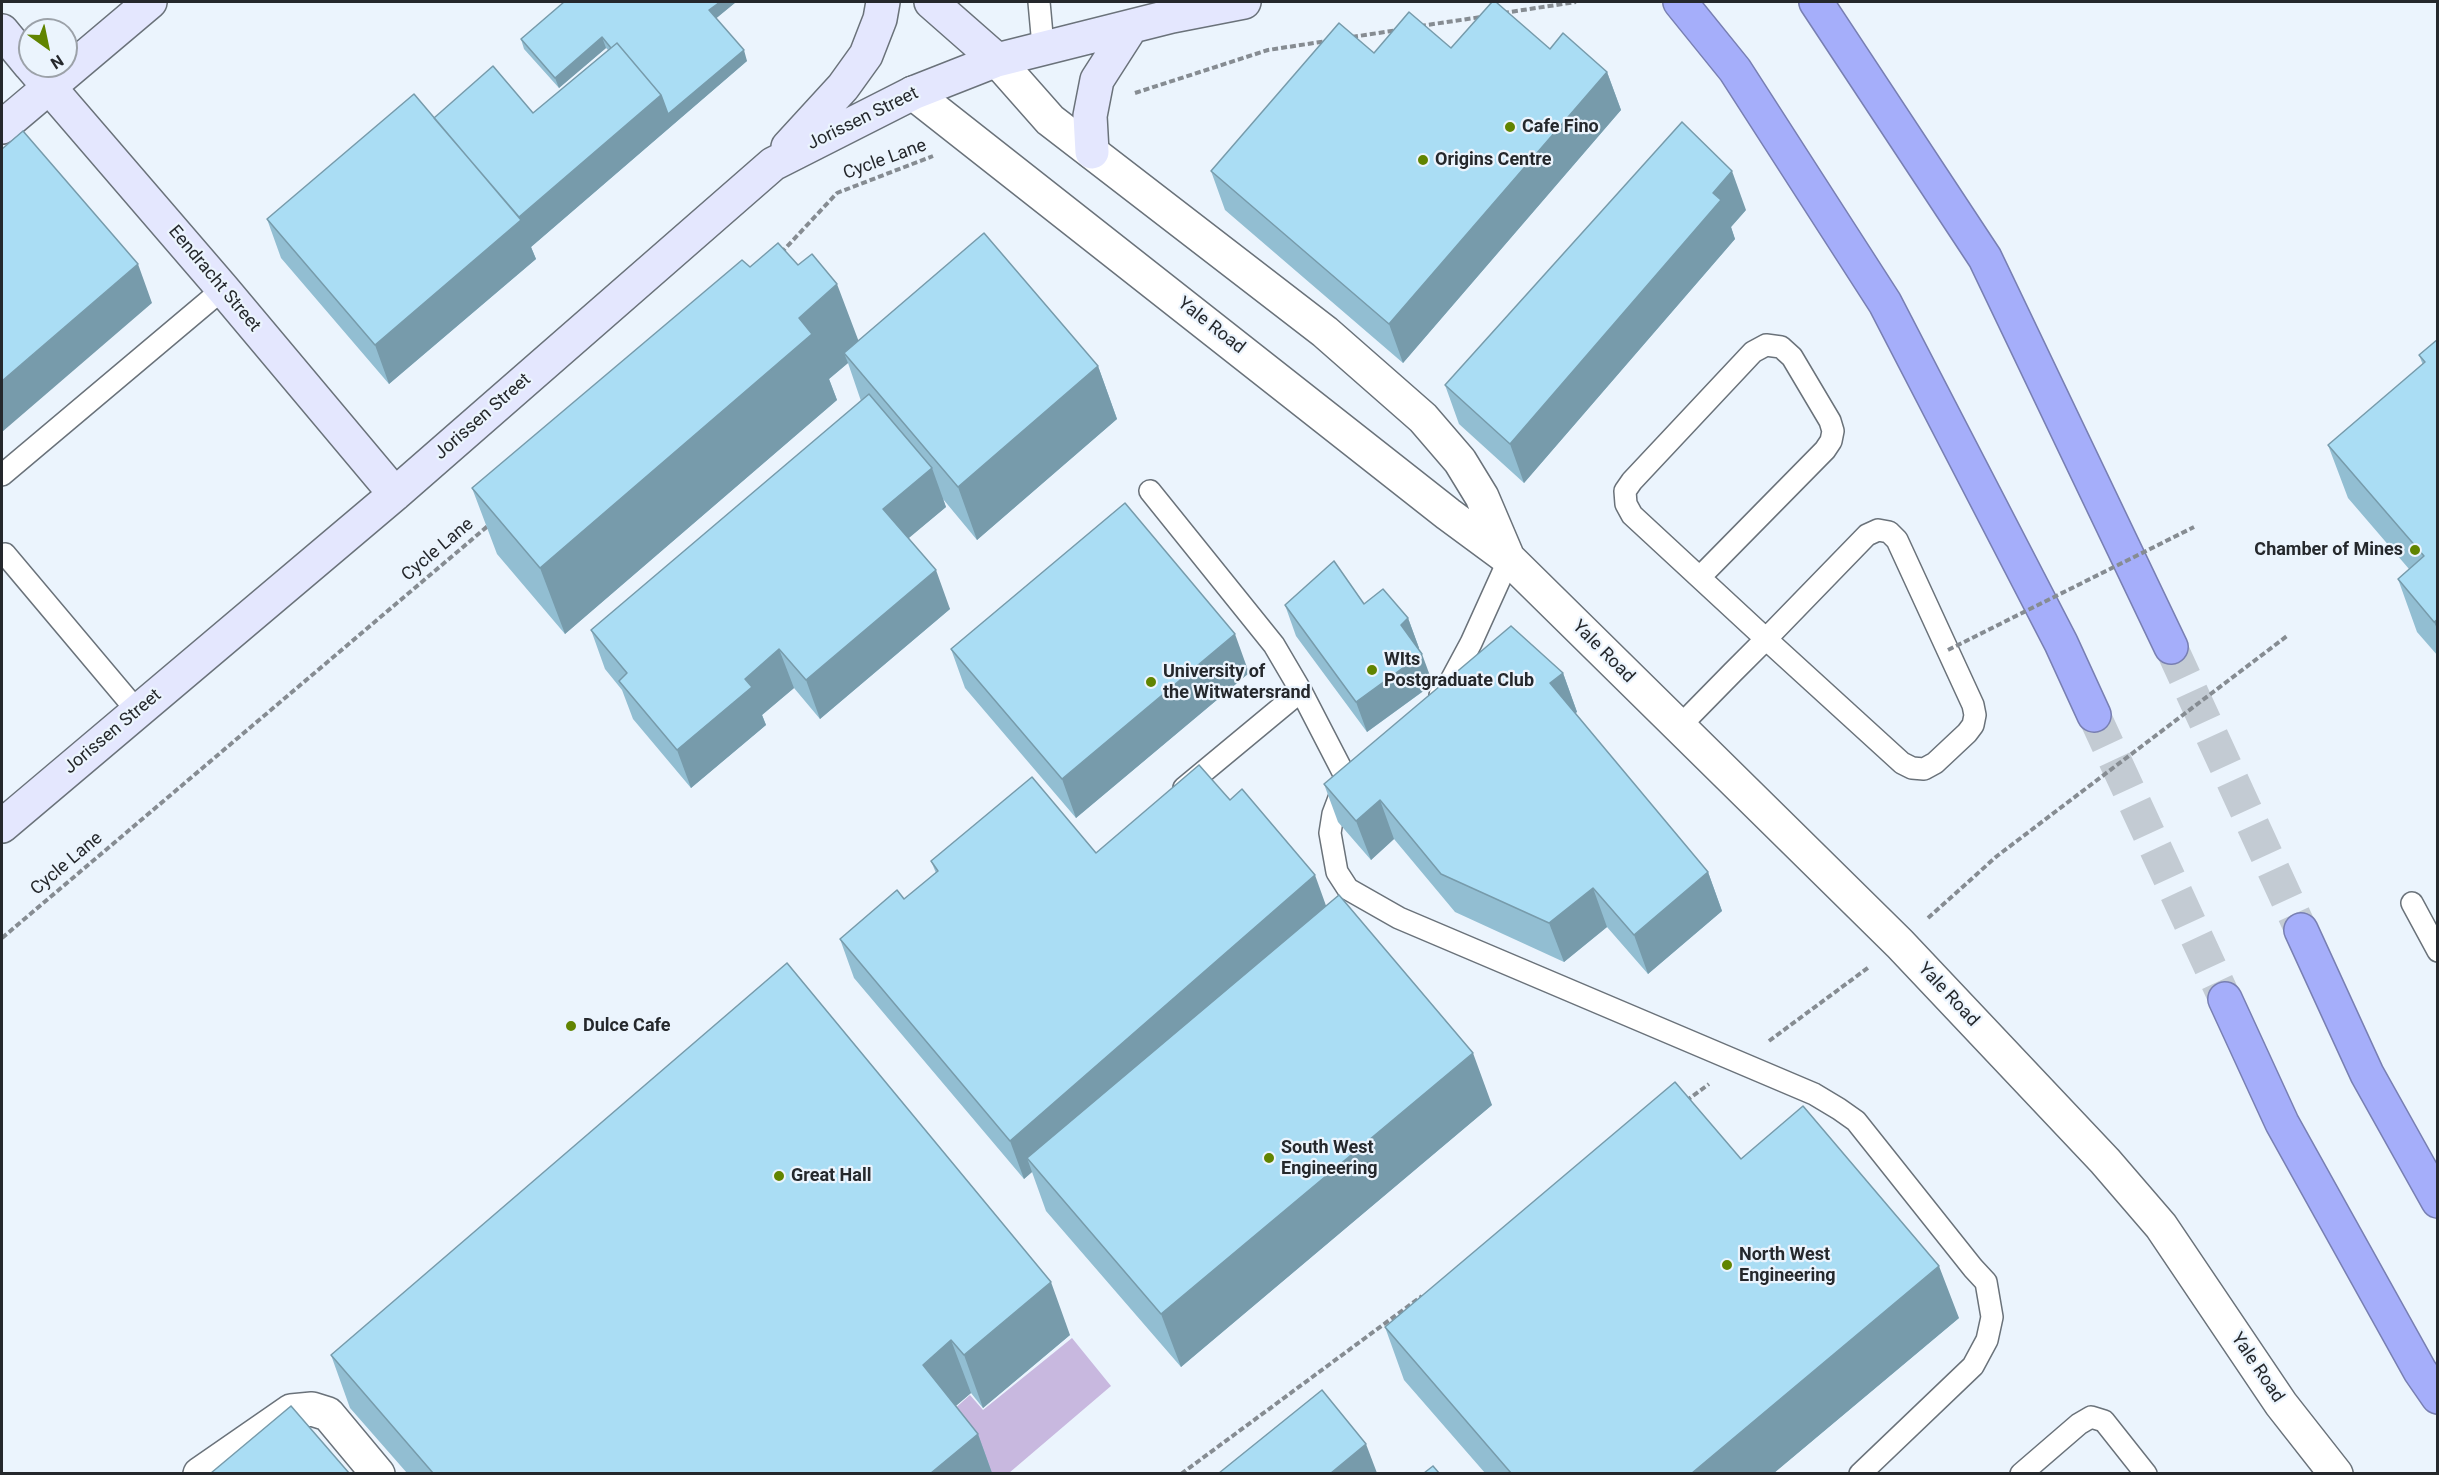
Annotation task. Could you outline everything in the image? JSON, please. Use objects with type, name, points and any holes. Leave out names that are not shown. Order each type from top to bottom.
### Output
[{"type":"highway","points":[[1680,2],[1735,70],[1885,303],[2061,643],[2094,715]]},
{"type":"highway","points":[[1816,2],[1985,258],[2171,648]]},
{"type":"highway","points":[[2301,930],[2367,1074],[2438,1201]]},
{"type":"highway","points":[[2225,999],[2282,1123],[2420,1371],[2438,1397]]},
{"type":"main road","points":[[78,47],[150,2]]},
{"type":"main road","points":[[773,164],[843,87],[866,55],[880,19],[883,2]]},
{"type":"main road","points":[[931,2],[997,60]]},
{"type":"main road","name":"Jorissen Street","points":[[2,826],[394,494],[773,164],[913,93],[997,60],[1043,46],[1244,2]]},
{"type":"main road","points":[[1092,152],[1092,107],[1097,80],[1131,27]]},
{"type":"main road","name":"Eendracht Street","points":[[2,31],[18,50]]},
{"type":"main road","points":[[2,127],[34,78]]},
{"type":"main road","name":"Eendracht Street","points":[[41,78],[223,288],[394,494]]},
{"type":"street","name":"Yale Road","points":[[997,60],[1050,120],[1325,332],[1423,418],[1460,461],[1482,497],[1509,559]]},
{"type":"street","name":"Yale Road","points":[[913,93],[1448,514],[1509,559],[1900,944],[2105,1161],[2162,1226],[2281,1404],[2336,1473]]},
{"type":"street","points":[[200,1473],[291,1411],[312,1409],[328,1414],[378,1473]]},
{"type":"lane","points":[[1039,2],[1043,46]]},
{"type":"lane","points":[[2,476],[223,288]]},
{"type":"lane","points":[[1679,727],[1766,639],[1867,535],[1878,530],[1889,532],[1897,540],[1973,705],[1975,715],[1973,725],[1967,733],[1935,763],[1924,769],[1912,768],[1902,763],[1766,639],[1700,578],[1632,515],[1626,504],[1625,491],[1632,480],[1753,352],[1766,345],[1781,347],[1792,357],[1830,421],[1833,431],[1831,441],[1826,450],[1700,578]]},
{"type":"lane","points":[[1150,491],[1260,626],[1301,691],[1346,778]]},
{"type":"lane","points":[[5,554],[138,712]]},
{"type":"lane","points":[[1426,712],[1449,684],[1472,643],[1509,559]]},
{"type":"lane","points":[[1169,801],[1301,691]]},
{"type":"lane","points":[[1363,765],[1346,778],[1333,814],[1330,833],[1337,872],[1348,889],[1399,918],[1814,1095],[1856,1121],[1972,1268],[1986,1282],[1992,1317],[1987,1340],[1973,1366],[1860,1473]]},
{"type":"lane","points":[[1350,917],[1368,902]]},
{"type":"lane","points":[[2412,903],[2438,951]]},
{"type":"lane","points":[[2021,1473],[2079,1424],[2091,1418],[2104,1421],[2146,1473]]},
{"type":"path","points":[[1496,14],[1576,2]]},
{"type":"path","points":[[1416,27],[1485,16]]},
{"type":"path","points":[[1348,38],[1405,29]]},
{"type":"path","points":[[1092,107],[1268,50],[1336,39]]},
{"type":"path","name":"Cycle Lane","points":[[776,258],[837,193],[926,158],[978,143]]},
{"type":"path","name":"Cycle Lane","points":[[2,938],[494,521]]},
{"type":"path","points":[[1948,650],[2194,527]]},
{"type":"path","points":[[1682,1105],[1900,944],[1997,856],[2287,636]]},
{"type":"path","points":[[1181,1473],[1431,1289]]},
{"type":"shaded area","points":[[1072,1338],[1111,1386],[1009,1473],[989,1473],[943,1419],[970,1395],[983,1410]]},
{"type":"building","points":[[564,2],[720,2],[709,10],[744,50],[668,114],[661,95],[617,43],[611,48],[602,37],[555,78],[521,39]]},
{"type":"building","name":"Origins Centre","points":[[1492,2],[1496,2],[1550,49],[1563,33],[1607,72],[1389,324],[1211,171],[1339,23],[1374,53],[1409,12],[1451,48]]},
{"type":"building","points":[[617,43],[661,95],[519,217],[434,118],[493,66],[533,113]]},
{"type":"building","points":[[414,94],[521,220],[375,345],[267,219]]},
{"type":"building","points":[[1682,122],[1732,171],[1713,193],[1721,200],[1510,444],[1445,385]]},
{"type":"building","points":[[23,131],[138,264],[2,381],[2,149]]},
{"type":"building","points":[[984,233],[1098,366],[958,487],[844,353]]},
{"type":"building","points":[[778,243],[798,265],[812,254],[837,284],[799,318],[812,334],[540,568],[472,488],[742,260],[750,267]]},
{"type":"building","points":[[2438,339],[2438,619],[2434,622],[2398,579],[2424,556],[2328,445],[2425,362],[2419,355]]},
{"type":"building","points":[[869,394],[932,468],[883,509],[936,570],[806,680],[779,649],[745,679],[752,687],[677,750],[619,681],[627,673],[591,630]]},
{"type":"building","points":[[1125,503],[1235,634],[1062,779],[951,649]]},
{"type":"building","name":"WIts Postgraduate Club","points":[[1334,561],[1364,604],[1383,589],[1408,618],[1401,625],[1422,654],[1356,702],[1285,605]]},
{"type":"building","points":[[1511,626],[1563,673],[1550,683],[1708,872],[1634,935],[1593,888],[1549,923],[1441,874],[1380,800],[1356,821],[1324,784]]},
{"type":"building","points":[[1199,765],[1230,800],[1242,789],[1315,875],[1010,1141],[840,939],[897,890],[904,899],[938,871],[931,861],[1032,777],[1096,853]]},
{"type":"building","name":"South West Engineering","points":[[1339,895],[1473,1053],[1161,1314],[1027,1158]]},
{"type":"building","name":"Great Hall","points":[[787,963],[1051,1282],[964,1355],[951,1340],[923,1365],[978,1434],[931,1473],[433,1473],[331,1355]]},
{"type":"building","name":"North West Engineering","points":[[1675,1082],[1741,1159],[1803,1106],[1939,1266],[1692,1473],[1511,1473],[1385,1327]]},
{"type":"building","points":[[1322,1390],[1366,1444],[1331,1473],[1219,1473]]},
{"type":"building","points":[[291,1406],[349,1473],[211,1473]]},
{"type":"building","points":[[1433,1466],[1439,1473],[1424,1473]]},
{"type":"tunnel","points":[[2171,647],[2301,930]]},
{"type":"tunnel","points":[[2094,715],[2225,999]]},
{"type":"place","name":"Cafe Fino","points":[[1510,127]]},
{"type":"place","name":"Origins Centre","points":[[1423,160]]},
{"type":"place","name":"Chamber of Mines","points":[[2415,550]]},
{"type":"place","name":"WIts Postgraduate Club","points":[[1372,670]]},
{"type":"place","name":"University of the Witwatersrand","points":[[1151,682]]},
{"type":"place","name":"Dulce Cafe","points":[[571,1026]]},
{"type":"place","name":"South West Engineering","points":[[1269,1158]]},
{"type":"place","name":"Great Hall","points":[[779,1176]]},
{"type":"place","name":"North West Engineering","points":[[1727,1265]]}]
